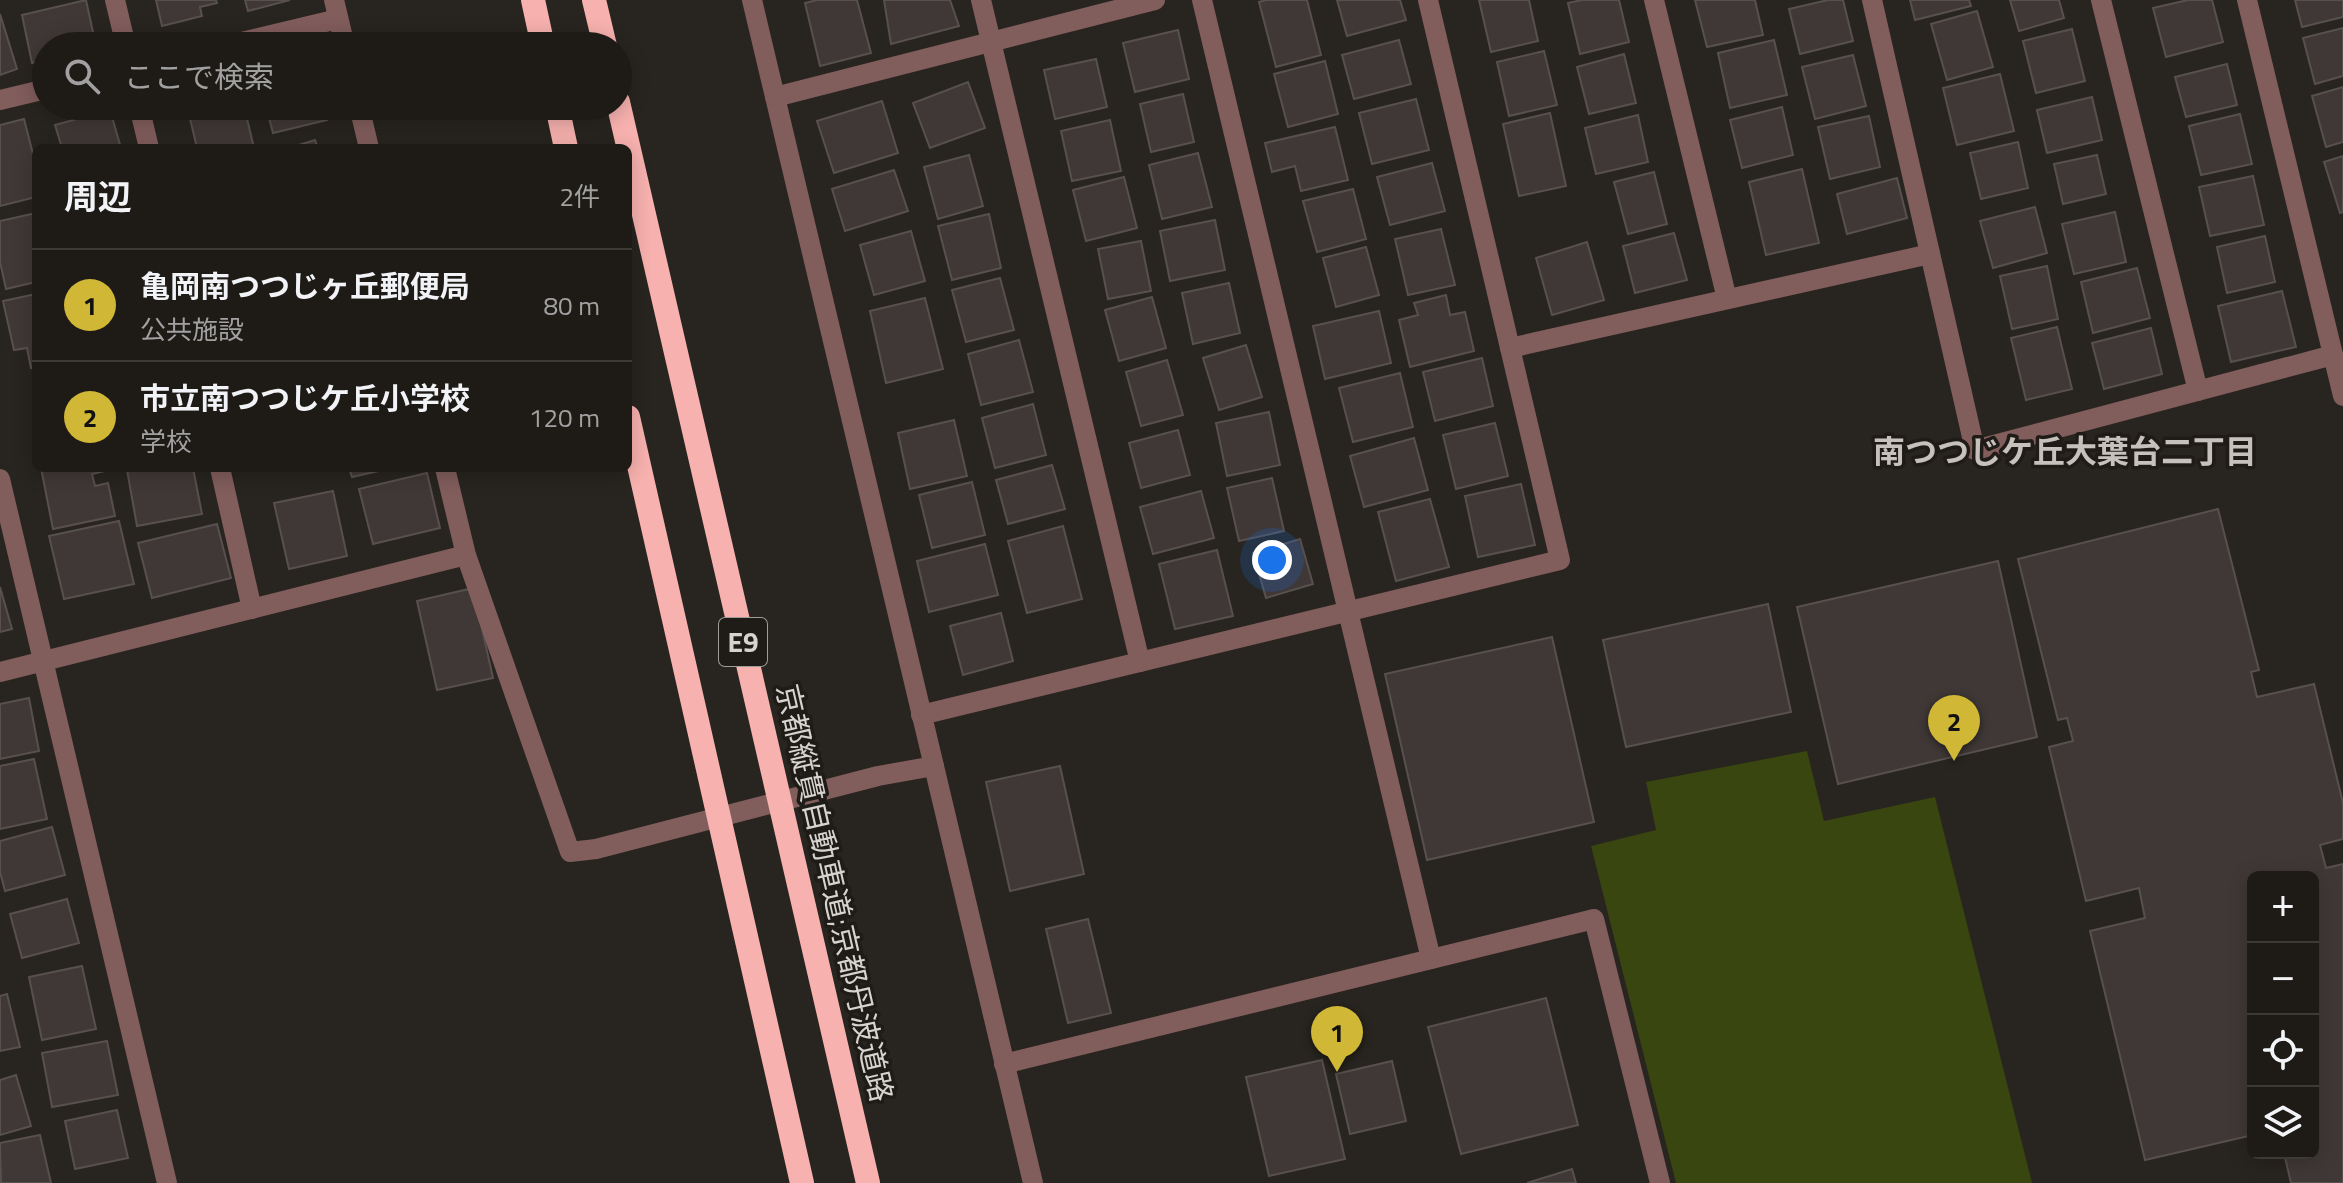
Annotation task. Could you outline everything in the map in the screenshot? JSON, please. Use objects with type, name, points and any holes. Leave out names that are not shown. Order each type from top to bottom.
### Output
[{"type":"highway","points":[[533,0],[540,32]]},
{"type":"highway","points":[[594,0],[602,32]]},
{"type":"highway","points":[[560,120],[565,144]]},
{"type":"highway","name":"京都縦貫自動車道;京都丹波道路","points":[[622,120],[628,144]]},
{"type":"highway","name":"京都縦貫自動車道;京都丹波道路","points":[[632,163],[868,1183]]},
{"type":"highway","name":"E9","points":[[632,435],[802,1183]]},
{"type":"street","points":[[115,0],[123,32]]},
{"type":"street","points":[[752,0],[1033,1183]]},
{"type":"street","points":[[981,0],[1140,662]]},
{"type":"street","points":[[775,97],[1155,0]]},
{"type":"street","points":[[1202,0],[1431,959]]},
{"type":"street","points":[[921,715],[1560,560],[1428,0]]},
{"type":"street","points":[[1654,0],[1727,299]]},
{"type":"street","points":[[1872,0],[1975,450],[2333,355]]},
{"type":"street","points":[[2101,0],[2198,391]]},
{"type":"street","points":[[2247,0],[2343,396]]},
{"type":"street","points":[[267,32],[336,9],[342,32]]},
{"type":"street","points":[[0,100],[32,92]]},
{"type":"street","points":[[142,120],[148,144]]},
{"type":"street","points":[[362,120],[368,144]]},
{"type":"street","points":[[1510,348],[1930,254]]},
{"type":"street","points":[[221,472],[252,609]]},
{"type":"street","points":[[446,472],[466,555],[570,852],[596,849],[878,776],[934,766]]},
{"type":"street","points":[[0,479],[167,1183]]},
{"type":"street","points":[[0,672],[466,555]]},
{"type":"street","points":[[1004,1064],[1594,919],[1660,1183]]},
{"type":"green space","points":[[1807,751],[1824,821],[1935,797],[2032,1183],[1676,1183],[1591,846],[1656,830],[1646,782]]},
{"type":"building","points":[[86,0],[93,32],[32,32],[32,63],[22,15]]},
{"type":"building","points":[[156,0],[216,0],[217,3],[200,7],[202,16],[162,26]]},
{"type":"building","points":[[245,0],[290,0],[248,11]]},
{"type":"building","points":[[857,0],[871,53],[820,66],[805,3]]},
{"type":"building","points":[[884,0],[950,0],[959,26],[891,44]]},
{"type":"building","points":[[1307,0],[1321,55],[1276,67],[1259,2]]},
{"type":"building","points":[[1337,0],[1400,0],[1406,20],[1347,36]]},
{"type":"building","points":[[1479,0],[1529,0],[1538,41],[1491,52]]},
{"type":"building","points":[[1619,0],[1629,42],[1580,54],[1568,3]]},
{"type":"building","points":[[1695,0],[1755,0],[1763,35],[1707,47]]},
{"type":"building","points":[[1828,0],[1843,0],[1853,41],[1800,54],[1789,9]]},
{"type":"building","points":[[1910,0],[1969,0],[1971,6],[1915,20]]},
{"type":"building","points":[[2010,0],[2059,0],[2064,18],[2019,31]]},
{"type":"building","points":[[2188,0],[2212,0],[2223,42],[2166,57],[2153,8]]},
{"type":"building","points":[[2295,0],[2343,0],[2343,17],[2302,27]]},
{"type":"building","points":[[1977,11],[1993,67],[1947,80],[1931,24]]},
{"type":"building","points":[[0,14],[17,69],[0,75]]},
{"type":"building","points":[[2343,28],[2343,76],[2315,84],[2303,38]]},
{"type":"building","points":[[2072,29],[2085,81],[2036,93],[2023,41]]},
{"type":"building","points":[[1178,30],[1189,79],[1135,92],[1123,43]]},
{"type":"building","points":[[1399,40],[1411,84],[1354,99],[1342,55]]},
{"type":"building","points":[[1774,40],[1787,95],[1730,108],[1718,53]]},
{"type":"building","points":[[1544,51],[1557,105],[1509,116],[1497,62]]},
{"type":"building","points":[[1624,54],[1636,103],[1589,114],[1577,67]]},
{"type":"building","points":[[1853,55],[1866,106],[1815,119],[1802,67]]},
{"type":"building","points":[[1096,59],[1107,107],[1055,119],[1044,70]]},
{"type":"building","points":[[1325,61],[1338,114],[1288,127],[1274,74]]},
{"type":"building","points":[[2227,64],[2237,105],[2186,117],[2175,77]]},
{"type":"building","points":[[2000,74],[2014,131],[1957,145],[1943,88]]},
{"type":"building","points":[[968,82],[985,128],[930,148],[913,103]]},
{"type":"building","points":[[2343,87],[2343,142],[2326,147],[2312,96]]},
{"type":"building","points":[[1183,94],[1194,142],[1151,152],[1140,104]]},
{"type":"building","points":[[2092,97],[2102,140],[2047,153],[2037,110]]},
{"type":"building","points":[[1416,99],[1429,150],[1372,164],[1359,113]]},
{"type":"building","points":[[882,101],[898,153],[834,173],[817,121]]},
{"type":"building","points":[[1782,107],[1793,155],[1742,168],[1730,120]]},
{"type":"building","points":[[1550,113],[1566,186],[1519,196],[1503,124]]},
{"type":"building","points":[[2240,114],[2252,164],[2201,175],[2189,126]]},
{"type":"building","points":[[1638,115],[1648,162],[1596,174],[1585,128]]},
{"type":"building","points":[[1869,116],[1880,167],[1830,179],[1818,127]]},
{"type":"building","points":[[24,119],[32,150],[32,198],[0,206],[0,125]]},
{"type":"building","points":[[73,120],[113,120],[120,144],[61,144],[55,125]]},
{"type":"building","points":[[190,120],[247,120],[253,144],[196,144]]},
{"type":"building","points":[[270,120],[327,120],[273,133]]},
{"type":"building","points":[[1110,120],[1121,171],[1072,181],[1061,131]]},
{"type":"building","points":[[1335,127],[1348,180],[1301,191],[1295,166],[1272,172],[1265,143]]},
{"type":"building","points":[[2018,142],[2028,188],[1981,199],[1970,153]]},
{"type":"building","points":[[1198,153],[1212,207],[1162,219],[1149,165]]},
{"type":"building","points":[[969,155],[983,206],[938,219],[924,167]]},
{"type":"building","points":[[2097,155],[2106,194],[2063,204],[2054,164]]},
{"type":"building","points":[[2343,156],[2343,212],[2340,213],[2324,162]]},
{"type":"building","points":[[1432,163],[1445,211],[1390,225],[1377,177]]},
{"type":"building","points":[[1802,169],[1819,243],[1766,255],[1749,182]]},
{"type":"building","points":[[894,170],[908,211],[845,231],[832,189]]},
{"type":"building","points":[[1654,172],[1667,224],[1628,234],[1614,182]]},
{"type":"building","points":[[2253,176],[2264,225],[2210,236],[2199,187]]},
{"type":"building","points":[[1124,177],[1137,228],[1086,241],[1073,190]]},
{"type":"building","points":[[1897,178],[1907,218],[1847,234],[1837,194]]},
{"type":"building","points":[[1353,189],[1366,239],[1317,252],[1303,201]]},
{"type":"building","points":[[2035,207],[2047,253],[1993,268],[1980,221]]},
{"type":"building","points":[[2115,212],[2126,262],[2074,274],[2062,224]]},
{"type":"building","points":[[32,214],[32,283],[6,289],[0,262],[0,221]]},
{"type":"building","points":[[989,214],[1001,268],[952,280],[938,226]]},
{"type":"building","points":[[1215,220],[1225,270],[1170,281],[1160,231]]},
{"type":"building","points":[[1441,229],[1455,285],[1408,295],[1395,239]]},
{"type":"building","points":[[911,231],[925,281],[874,295],[860,245]]},
{"type":"building","points":[[1674,233],[1687,280],[1635,293],[1623,246]]},
{"type":"building","points":[[2265,236],[2275,282],[2227,293],[2217,247]]},
{"type":"building","points":[[1141,241],[1151,291],[1108,299],[1098,249]]},
{"type":"building","points":[[1587,242],[1604,300],[1552,315],[1536,258]]},
{"type":"building","points":[[1366,247],[1379,295],[1336,307],[1323,258]]},
{"type":"building","points":[[2047,266],[2058,319],[2012,329],[2000,276]]},
{"type":"building","points":[[2137,268],[2150,318],[2093,333],[2081,282]]},
{"type":"building","points":[[1000,278],[1014,330],[966,342],[952,290]]},
{"type":"building","points":[[1229,283],[1240,333],[1193,344],[1182,293]]},
{"type":"building","points":[[2282,291],[2296,347],[2231,362],[2218,306]]},
{"type":"building","points":[[32,295],[32,368],[27,348],[14,350],[3,301]]},
{"type":"building","points":[[1446,295],[1450,315],[1465,312],[1474,351],[1410,367],[1399,320],[1418,315],[1414,303]]},
{"type":"building","points":[[1152,297],[1166,348],[1119,361],[1105,310]]},
{"type":"building","points":[[925,298],[943,369],[886,383],[870,311]]},
{"type":"building","points":[[1379,311],[1391,363],[1325,379],[1313,326]]},
{"type":"building","points":[[2057,327],[2072,389],[2026,400],[2011,338]]},
{"type":"building","points":[[2151,328],[2162,374],[2104,389],[2092,343]]},
{"type":"building","points":[[1019,340],[1033,392],[981,405],[968,354]]},
{"type":"building","points":[[1246,345],[1262,397],[1219,410],[1203,358]]},
{"type":"building","points":[[1482,358],[1493,406],[1435,421],[1423,372]]},
{"type":"building","points":[[1167,360],[1183,415],[1141,426],[1126,372]]},
{"type":"building","points":[[1400,373],[1413,427],[1353,442],[1339,388]]},
{"type":"building","points":[[1033,404],[1046,455],[995,468],[982,418]]},
{"type":"building","points":[[1269,412],[1280,465],[1227,476],[1216,423]]},
{"type":"building","points":[[954,420],[967,476],[910,489],[898,433]]},
{"type":"building","points":[[1495,423],[1508,476],[1456,489],[1443,435]]},
{"type":"building","points":[[1178,430],[1190,475],[1141,488],[1129,443]]},
{"type":"building","points":[[1414,438],[1428,490],[1364,507],[1350,456]]},
{"type":"building","points":[[1052,465],[1065,509],[1008,524],[996,480]]},
{"type":"building","points":[[42,472],[101,472],[92,474],[95,486],[108,483],[115,516],[53,529]]},
{"type":"building","points":[[127,472],[194,472],[202,514],[137,526]]},
{"type":"building","points":[[350,472],[374,472],[352,477]]},
{"type":"building","points":[[427,473],[440,528],[373,544],[359,489]]},
{"type":"building","points":[[1272,478],[1284,531],[1239,541],[1227,488]]},
{"type":"building","points":[[972,482],[985,535],[932,548],[919,495]]},
{"type":"building","points":[[1521,484],[1535,545],[1478,557],[1465,496]]},
{"type":"building","points":[[333,491],[347,556],[289,569],[274,503]]},
{"type":"building","points":[[1201,491],[1214,538],[1153,554],[1140,507]]},
{"type":"building","points":[[1430,499],[1449,567],[1396,581],[1378,512]]},
{"type":"building","points":[[2218,509],[2259,670],[2251,672],[2257,697],[2314,684],[2343,803],[2343,839],[2320,845],[2326,868],[2343,864],[2343,1183],[2291,1183],[2285,1159],[2319,1159],[2319,871],[2247,871],[2247,1136],[2145,1160],[2090,931],[2145,918],[2139,888],[2086,901],[2049,747],[2073,741],[2067,718],[2058,720],[2018,559]]},
{"type":"building","points":[[119,521],[134,584],[64,599],[49,536]]},
{"type":"building","points":[[217,524],[231,578],[152,598],[138,543]]},
{"type":"building","points":[[1063,526],[1082,599],[1027,613],[1008,541]]},
{"type":"building","points":[[1300,539],[1313,584],[1266,598],[1253,553]]},
{"type":"building","points":[[985,544],[998,595],[929,612],[917,561]]},
{"type":"building","points":[[1217,550],[1233,616],[1175,629],[1159,564]]},
{"type":"building","points":[[1998,561],[2037,737],[1838,784],[1797,607]]},
{"type":"building","points":[[0,587],[12,629],[0,632]]},
{"type":"building","points":[[473,588],[493,678],[437,690],[417,601]]},
{"type":"building","points":[[1768,604],[1791,712],[1626,747],[1603,640]]},
{"type":"building","points":[[1001,613],[1013,661],[963,675],[950,626]]},
{"type":"building","points":[[1552,637],[1594,822],[1427,860],[1385,674]]},
{"type":"building","points":[[29,698],[39,751],[0,759],[0,704]]},
{"type":"building","points":[[34,759],[47,819],[0,829],[0,766]]},
{"type":"building","points":[[1060,766],[1084,874],[1010,891],[986,782]]},
{"type":"building","points":[[52,827],[65,875],[5,891],[0,872],[0,841]]},
{"type":"building","points":[[67,899],[79,943],[22,958],[10,914]]},
{"type":"building","points":[[1088,919],[1111,1013],[1068,1023],[1046,929]]},
{"type":"building","points":[[82,966],[96,1029],[42,1040],[29,977]]},
{"type":"building","points":[[7,994],[20,1047],[0,1051],[0,996]]},
{"type":"building","points":[[1546,998],[1578,1125],[1461,1154],[1428,1027]]},
{"type":"building","points":[[107,1041],[118,1095],[52,1107],[42,1053]]},
{"type":"building","points":[[1322,1060],[1345,1159],[1269,1176],[1246,1077]]},
{"type":"building","points":[[1392,1061],[1406,1121],[1350,1134],[1336,1074]]},
{"type":"building","points":[[16,1075],[31,1126],[0,1135],[0,1080]]},
{"type":"building","points":[[117,1110],[128,1158],[75,1169],[65,1121]]},
{"type":"building","points":[[40,1135],[51,1183],[1,1183],[0,1143]]},
{"type":"building","points":[[1572,1169],[1576,1183],[1527,1183]]},
{"type":"place","name":"市立南つつじケ丘小学校","points":[[1954,761]]},
{"type":"place","name":"亀岡南つつじヶ丘郵便局","points":[[1337,1072]]},
{"type":"district","name":"南つつじケ丘大葉台二丁目","points":[[2065,452]]}]
